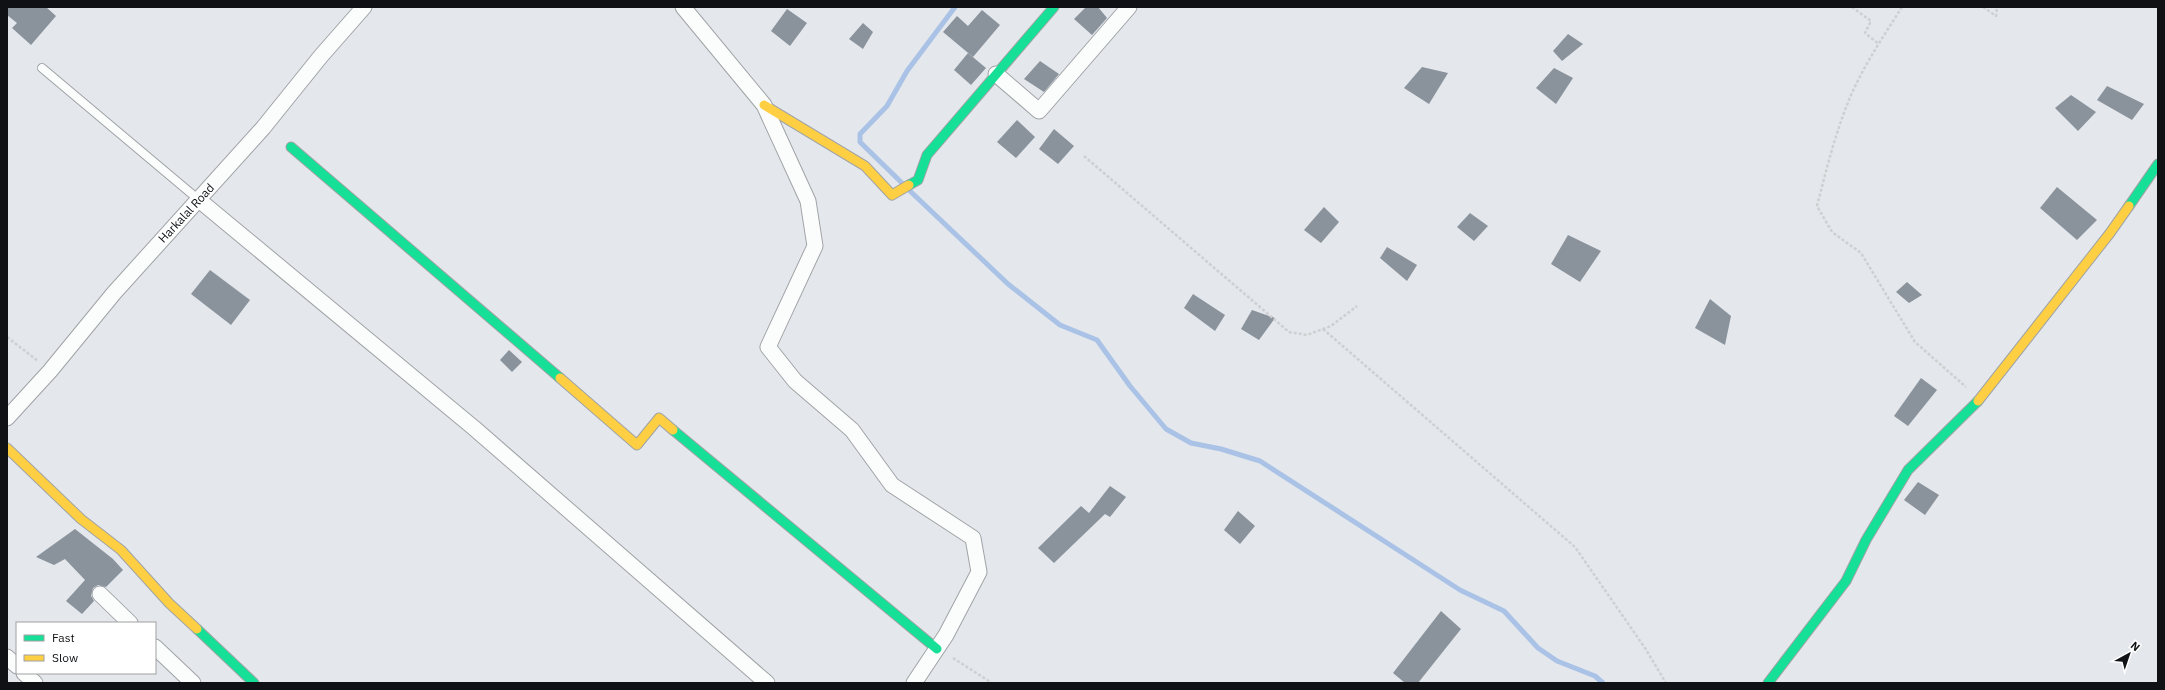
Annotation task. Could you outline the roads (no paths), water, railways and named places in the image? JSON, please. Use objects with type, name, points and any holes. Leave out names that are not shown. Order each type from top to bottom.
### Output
[{"type":"street","name":"Harkalal Road","points":[[7,418],[50,370],[114,293],[200,200],[263,128],[321,56],[364,7]]},
{"type":"street","points":[[683,7],[764,104],[808,201],[815,246],[768,347],[795,381],[852,430],[892,485],[973,538],[979,572],[937,649],[914,683]]},
{"type":"street","points":[[764,104],[865,166],[892,195],[918,180],[927,155],[1054,7]]},
{"type":"street","points":[[996,74],[1039,111],[1129,7]]},
{"type":"street","points":[[291,147],[637,445],[659,418],[937,649]]},
{"type":"street","points":[[1768,683],[1846,581],[1866,540],[1908,470],[1980,399],[2110,233],[2158,164]]},
{"type":"street","points":[[200,200],[474,428],[767,683]]},
{"type":"street","points":[[7,448],[81,519],[121,550],[169,603],[254,683]]},
{"type":"street","points":[[100,594],[129,622]]},
{"type":"street","points":[[156,648],[193,683]]},
{"type":"street","points":[[7,657],[16,665]]},
{"type":"street","points":[[25,674],[35,683]]},
{"type":"lane","points":[[42,68],[200,200]]},
{"type":"waterway","points":[[903,184],[860,142],[860,134],[887,106],[907,71],[955,7]]},
{"type":"waterway","points":[[910,191],[1008,284],[1060,325],[1097,340],[1130,386],[1166,429],[1191,443],[1221,449],[1260,461],[1460,590],[1504,611],[1538,648],[1557,661],[1595,676],[1603,683]]}]
